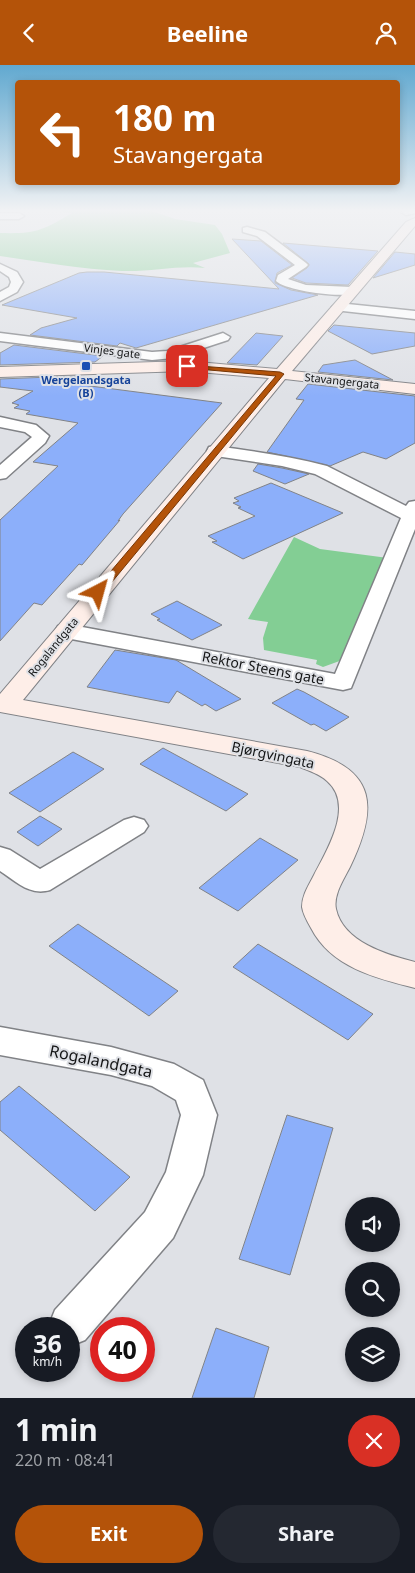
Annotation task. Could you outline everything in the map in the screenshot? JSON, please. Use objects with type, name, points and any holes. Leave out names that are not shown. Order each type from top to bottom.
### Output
[{"type":"street","points":[[0,297],[13,290],[18,284],[13,273],[9,271]]},
{"type":"street","points":[[292,271],[282,277],[282,281],[302,287],[352,291]]},
{"type":"street","name":"Rogalandgata","points":[[2,707],[215,451],[369,271]]},
{"type":"street","points":[[338,307],[415,315]]},
{"type":"street","name":"Vinjes gate","points":[[0,337],[160,356],[223,337]]},
{"type":"street","name":"Stavangergata","points":[[0,373],[187,366],[415,389]]},
{"type":"street","points":[[0,423],[30,428],[41,436],[40,440],[0,474]]},
{"type":"street","name":"Rektor Steens gate","points":[[66,631],[342,683],[412,511],[308,466],[215,451]]},
{"type":"street","name":"Bjørgvingata","points":[[2,707],[307,760],[338,775],[349,788],[354,801],[354,808],[346,843],[323,890],[319,907],[326,927],[343,947],[369,961],[415,975]]},
{"type":"street","points":[[0,857],[40,883],[134,826]]},
{"type":"street","name":"Rogalandgata","points":[[0,1041],[110,1061],[162,1074],[190,1091],[199,1115],[184,1175],[159,1225],[77,1317]]},
{"type":"green space","points":[[294,537],[320,549],[388,558],[345,659],[323,667],[316,664],[317,660],[264,650],[263,638],[268,622],[248,619]]},
{"type":"building","points":[[262,271],[280,271],[277,273],[275,283],[291,290],[318,295],[136,348],[120,343],[117,346],[30,335],[41,328],[77,318],[2,305],[79,273],[87,272],[279,289]]},
{"type":"building","points":[[302,271],[360,271],[348,285],[306,283],[292,278]]},
{"type":"building","points":[[379,271],[395,271],[373,278]]},
{"type":"building","points":[[334,325],[415,333],[415,346],[372,354],[328,331]]},
{"type":"building","points":[[256,333],[283,336],[257,365],[227,363]]},
{"type":"building","points":[[14,345],[103,356],[95,362],[0,365],[0,353]]},
{"type":"building","points":[[355,360],[393,380],[318,372],[323,365]]},
{"type":"building","points":[[76,376],[67,383],[222,403],[123,514],[82,565],[79,564],[42,605],[34,603],[0,641],[0,520],[58,466],[33,462],[78,423],[26,414],[30,411],[14,408],[19,405],[12,403],[33,391],[0,387],[0,379]]},
{"type":"building","points":[[308,384],[415,396],[415,443],[386,459],[363,452],[330,466],[267,452],[304,400],[296,399]]},
{"type":"building","points":[[258,464],[309,474],[285,484],[253,471]]},
{"type":"building","points":[[271,483],[343,513],[243,559],[212,542],[217,541],[208,536],[255,516],[238,508],[241,507],[233,503],[239,501],[234,498]]},
{"type":"building","points":[[177,601],[222,625],[192,640],[157,620],[160,619],[151,614]]},
{"type":"building","points":[[115,650],[176,660],[241,699],[216,711],[205,704],[202,706],[177,691],[169,703],[87,687]]},
{"type":"building","points":[[297,689],[349,717],[326,731],[314,724],[311,725],[272,703]]},
{"type":"building","points":[[163,748],[248,794],[226,811],[140,764]]},
{"type":"building","points":[[73,752],[104,769],[40,812],[9,793]]},
{"type":"building","points":[[40,816],[62,829],[38,846],[17,832]]},
{"type":"building","points":[[260,838],[298,860],[238,911],[199,888]]},
{"type":"building","points":[[78,924],[178,991],[149,1016],[49,946]]},
{"type":"building","points":[[258,944],[373,1014],[348,1040],[233,967]]},
{"type":"building","points":[[19,1086],[130,1177],[95,1211],[0,1130],[0,1102]]},
{"type":"building","points":[[287,1115],[333,1128],[290,1275],[239,1259]]},
{"type":"building","points":[[216,1328],[269,1347],[254,1398],[192,1398]]},
{"type":"place","name":"Wergelandsgata (B)","points":[[86,366]]},
{"type":"route","points":[[98,592],[280,374],[187,366]]}]
